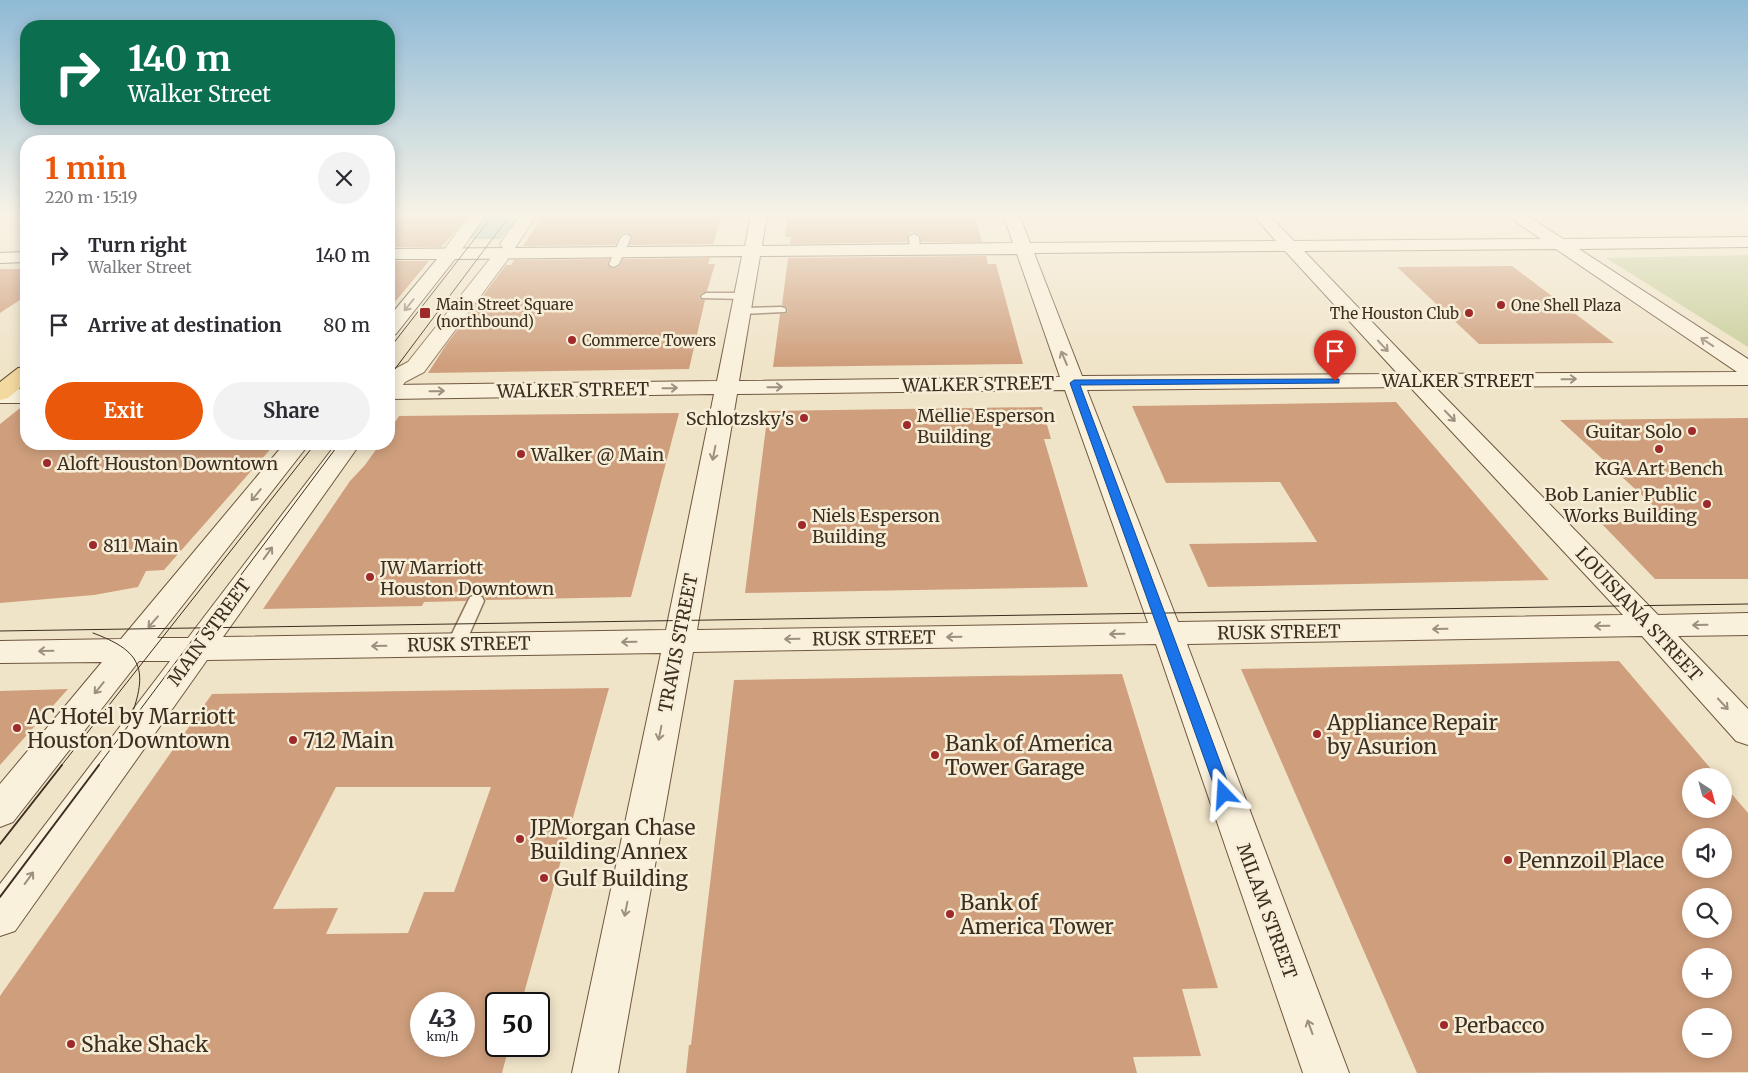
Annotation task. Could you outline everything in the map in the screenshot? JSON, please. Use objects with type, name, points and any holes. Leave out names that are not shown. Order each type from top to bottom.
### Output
[{"type":"main road","points":[[395,323],[442,264]]},
{"type":"main road","points":[[395,379],[416,367],[495,264]]},
{"type":"main road","name":"TRAVIS STREET","points":[[595,1073],[750,264]]},
{"type":"main road","name":"MILAM STREET","points":[[1030,264],[1326,1073]]},
{"type":"main road","name":"LOUISIANA STREET","points":[[1307,264],[1651,626],[1748,731]]},
{"type":"main road","points":[[1591,264],[1748,369]]},
{"type":"main road","points":[[0,395],[20,378]]},
{"type":"main road","name":"WALKER STREET","points":[[395,390],[1748,378]]},
{"type":"main road","points":[[0,395],[20,396]]},
{"type":"main road","points":[[0,811],[292,450]]},
{"type":"main road","name":"MAIN STREET","points":[[0,917],[344,450]]},
{"type":"main road","name":"RUSK STREET","points":[[0,652],[1748,624]]},
{"type":"lane","points":[[706,296],[781,310]]},
{"type":"lane","points":[[456,644],[476,601]]},
{"type":"green space","points":[[1616,264],[1748,264],[1748,347]]},
{"type":"building","points":[[395,264],[426,264],[395,302]]},
{"type":"building","points":[[607,264],[613,269],[621,264],[715,264],[707,291],[699,295],[700,299],[705,300],[689,369],[428,373],[446,345],[506,265]]},
{"type":"building","points":[[787,264],[996,264],[1023,364],[773,367],[780,314],[785,314],[788,311],[787,307],[782,305]]},
{"type":"building","name":"One Shell Plaza","points":[[1512,266],[1614,343],[1479,344],[1397,267]]},
{"type":"building","points":[[0,269],[20,269],[20,300],[0,313]]},
{"type":"building","points":[[1396,402],[1549,580],[1208,587],[1189,544],[1317,542],[1280,482],[1166,483],[1132,406]]},
{"type":"building","points":[[1042,407],[1051,439],[1044,439],[1088,587],[745,593],[768,411]]},
{"type":"building","points":[[20,408],[20,450],[270,450],[164,570],[146,571],[138,587],[94,595],[0,603],[0,424]]},
{"type":"building","points":[[679,413],[631,597],[486,600],[483,595],[475,593],[469,595],[466,601],[424,602],[422,606],[263,609],[350,481],[376,450],[395,450],[395,422],[399,416]]},
{"type":"building","name":"Bob Lanier Public Works Building","points":[[1748,418],[1748,579],[1655,579],[1600,522],[1671,522],[1560,420]]},
{"type":"building","name":"Pennzoil Place","points":[[1619,661],[1710,768],[1682,768],[1682,818],[1732,818],[1732,794],[1748,813],[1748,1072],[1417,1073],[1241,669]]},
{"type":"building","name":"Bank of America Tower","points":[[1122,674],[1218,988],[1182,989],[1201,1056],[1133,1057],[1137,1073],[686,1073],[689,1045],[691,1045],[734,680]]},
{"type":"building","points":[[609,688],[524,992],[485,992],[485,1057],[506,1057],[502,1073],[0,1073],[0,996],[212,694]],"holes":[[[336,787],[491,787],[454,892],[424,892],[408,933],[326,934],[338,908],[273,909]]]},
{"type":"building","name":"AC Hotel by Marriott Houston Downtown","points":[[68,689],[0,765],[0,691]]},
{"type":"tram line","points":[[395,341],[455,264]]},
{"type":"tram line","points":[[395,369],[474,264]]},
{"type":"tram line","points":[[170,628],[310,450]]},
{"type":"tram line","points":[[201,628],[335,450]]},
{"type":"tram line","points":[[201,628],[1748,604]]},
{"type":"tram line","points":[[0,631],[170,628]]},
{"type":"tram line","points":[[138,668],[170,628]]},
{"type":"tram line","points":[[170,628],[201,628]]},
{"type":"tram line","points":[[98,766],[201,628]]},
{"type":"tram line","points":[[93,633],[121,646],[130,654],[138,668]]},
{"type":"tram line","points":[[61,766],[138,668]]},
{"type":"tram line","points":[[132,714],[140,684],[138,668]]},
{"type":"tram line","points":[[0,844],[62,765]]},
{"type":"tram line","points":[[0,897],[99,765]]},
{"type":"place","name":"One Shell Plaza","points":[[1501,305]]},
{"type":"place","name":"Main Street Square (northbound)","points":[[425,313]]},
{"type":"place","name":"The Houston Club","points":[[1469,313]]},
{"type":"place","name":"Commerce Towers","points":[[572,340]]},
{"type":"place","name":"Schlotzsky's","points":[[804,418]]},
{"type":"place","name":"Mellie Esperson Building","points":[[907,425]]},
{"type":"place","name":"Guitar Solo","points":[[1692,431]]},
{"type":"place","name":"KGA Art Bench","points":[[1659,449]]},
{"type":"place","name":"Walker @ Main","points":[[521,454]]},
{"type":"place","name":"Aloft Houston Downtown","points":[[47,463]]},
{"type":"place","name":"Bob Lanier Public Works Building","points":[[1707,504]]},
{"type":"place","name":"Niels Esperson Building","points":[[802,525]]},
{"type":"place","name":"811 Main","points":[[93,545]]},
{"type":"place","name":"JW Marriott Houston Downtown","points":[[370,577]]},
{"type":"place","name":"AC Hotel by Marriott Houston Downtown","points":[[17,728]]},
{"type":"place","name":"Appliance Repair by Asurion","points":[[1317,734]]},
{"type":"place","name":"712 Main","points":[[293,740]]},
{"type":"place","name":"Bank of America Tower Garage","points":[[935,755]]},
{"type":"place","name":"JPMorgan Chase Building Annex","points":[[520,839]]},
{"type":"place","name":"Pennzoil Place","points":[[1508,860]]},
{"type":"place","name":"Gulf Building","points":[[544,878]]},
{"type":"place","name":"Bank of America Tower","points":[[950,914]]},
{"type":"place","name":"Perbacco","points":[[1444,1025]]},
{"type":"place","name":"Shake Shack","points":[[71,1044]]},
{"type":"route","points":[[1224,794],[1160,613],[1074,383],[1335,381]]}]
